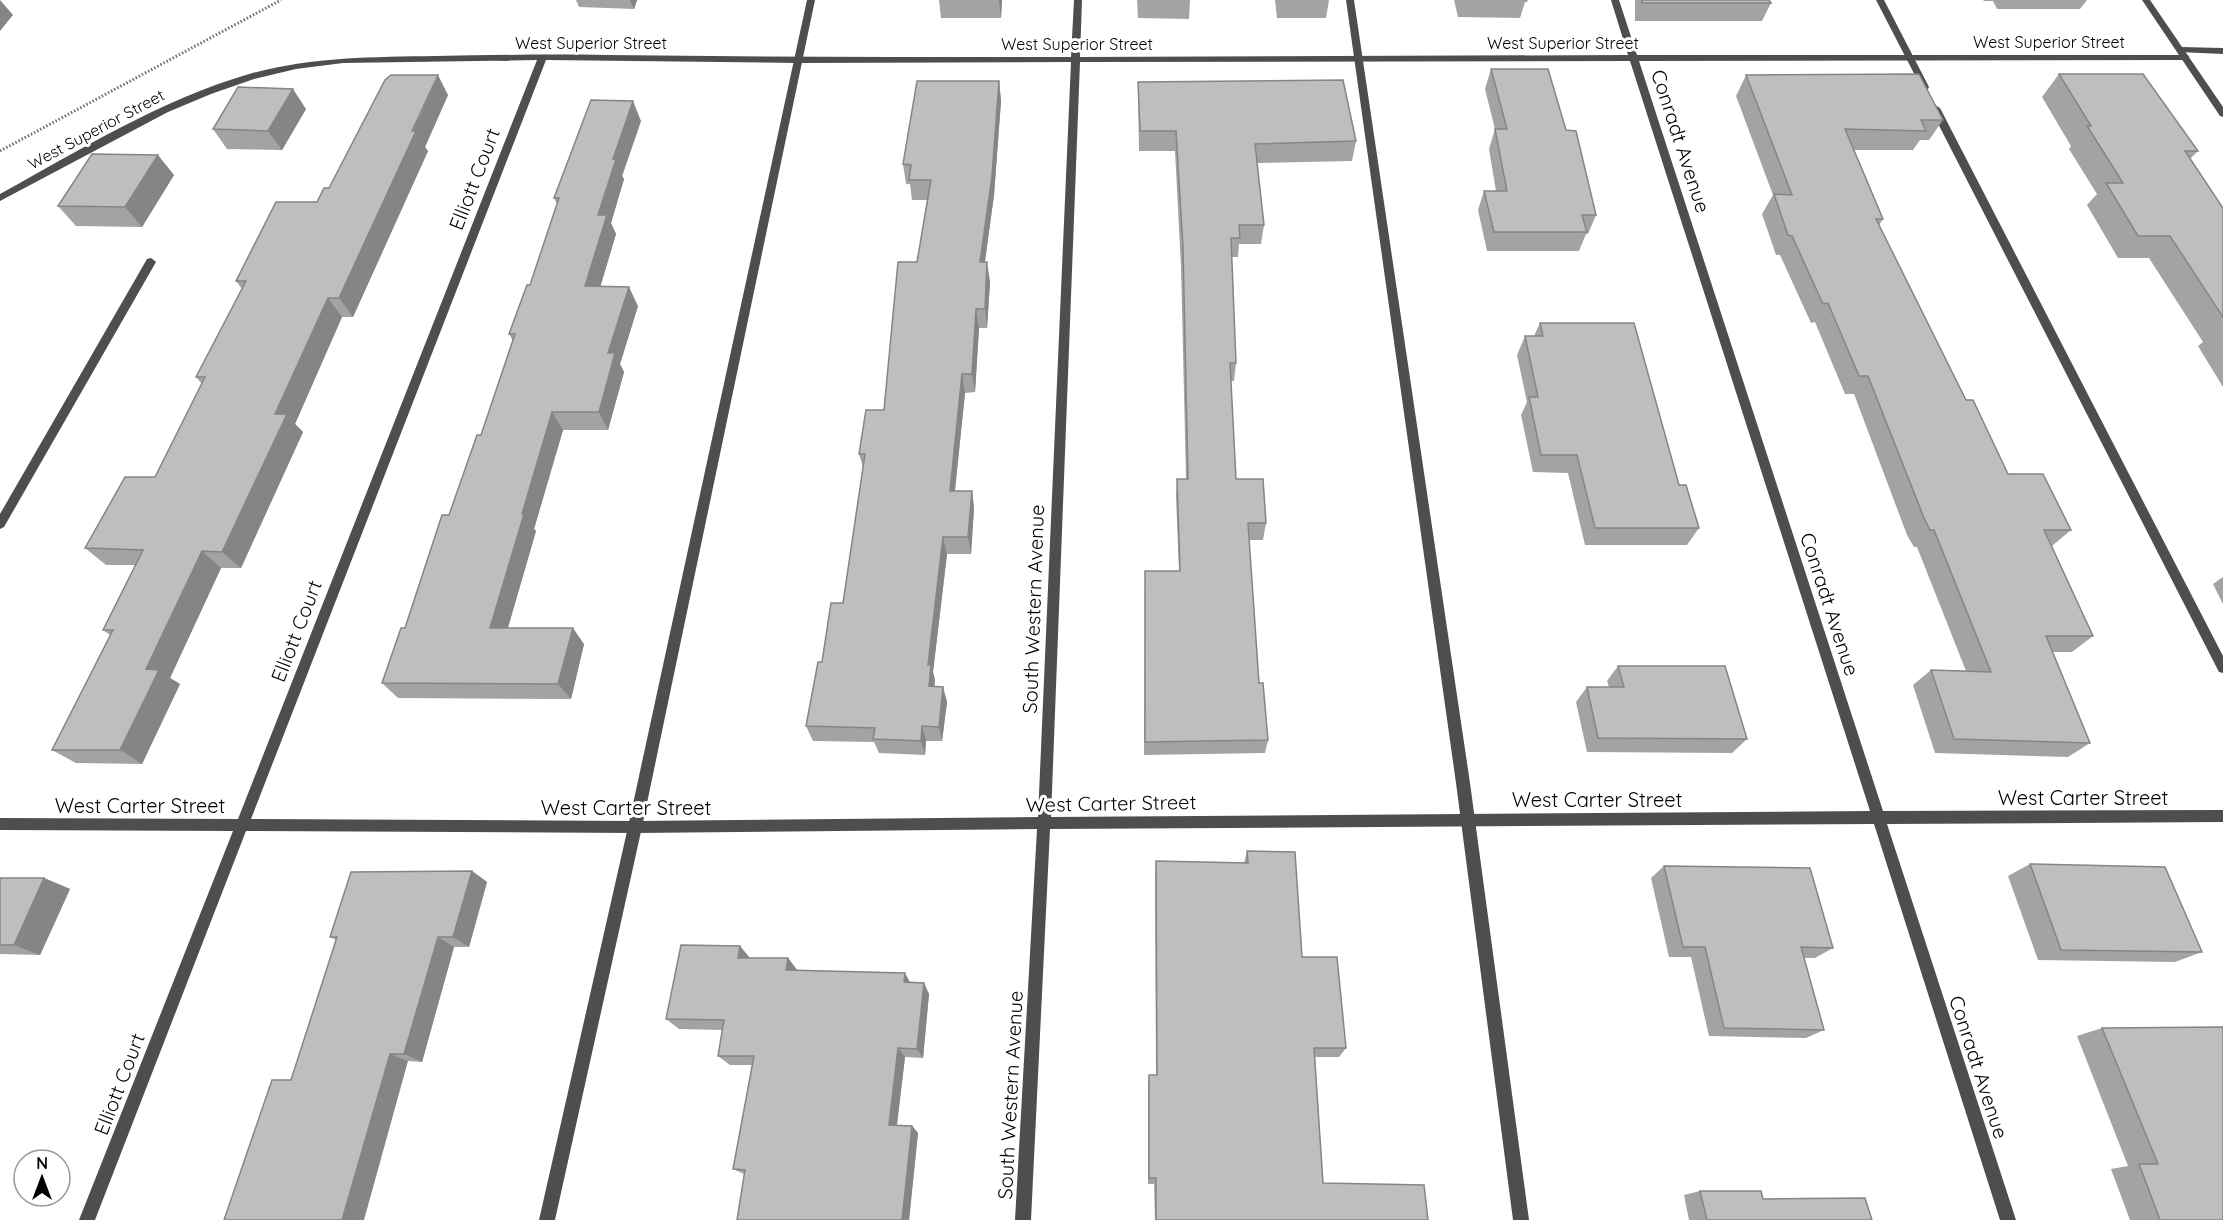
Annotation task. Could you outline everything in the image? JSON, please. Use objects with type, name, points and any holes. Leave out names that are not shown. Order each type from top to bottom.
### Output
[{"type":"street","points":[[547,1220],[635,827],[811,0]]},
{"type":"street","name":"South Western Avenue","points":[[1023,1220],[1044,824],[1078,0]]},
{"type":"street","points":[[1350,0],[1468,819],[1521,1220]]},
{"type":"street","name":"Conradt Avenue","points":[[1615,0],[2008,1220]]},
{"type":"street","points":[[1880,0],[2223,668]]},
{"type":"street","points":[[2146,0],[2223,114]]},
{"type":"street","name":"West Superior Street","points":[[0,198],[183,99],[246,78],[311,62],[543,57],[798,60],[1359,57],[1910,58],[2223,51]]},
{"type":"street","name":"Elliott Court","points":[[87,1220],[543,57]]},
{"type":"street","points":[[0,524],[151,262]]},
{"type":"street","name":"West Carter Street","points":[[0,824],[635,827],[1468,819],[2223,816]]},
{"type":"path","points":[[0,151],[281,0]]},
{"type":"building","points":[[1642,0],[1769,0],[1771,3],[1642,3]]},
{"type":"building","points":[[1491,69],[1548,69],[1566,130],[1576,131],[1596,215],[1582,215],[1587,232],[1494,232],[1484,191],[1507,191],[1495,129],[1507,129]]},
{"type":"building","points":[[1919,74],[1943,120],[1921,120],[1926,131],[1845,129],[1883,219],[1876,219],[1966,400],[1973,400],[2008,474],[2043,474],[2071,530],[2044,530],[2093,636],[2046,636],[2090,743],[1954,739],[1931,670],[1991,672],[1934,530],[1930,530],[1924,518],[1868,376],[1859,376],[1828,303],[1823,304],[1792,236],[1788,235],[1774,194],[1792,195],[1746,75]]},
{"type":"building","points":[[2059,74],[2143,74],[2198,151],[2185,151],[2223,208],[2223,317],[2170,236],[2138,236],[2106,183],[2123,183],[2087,126],[2091,126]]},
{"type":"building","points":[[391,75],[438,75],[412,131],[416,131],[339,298],[328,298],[275,414],[287,414],[222,552],[202,551],[146,669],[159,670],[120,750],[52,750],[113,630],[103,630],[143,550],[85,548],[125,477],[155,477],[205,377],[196,377],[246,281],[236,281],[276,202],[317,202],[324,188],[329,188],[385,80]]},
{"type":"building","points":[[1343,80],[1356,141],[1255,144],[1264,225],[1239,225],[1240,238],[1231,238],[1236,363],[1230,363],[1236,479],[1263,479],[1266,523],[1248,523],[1259,683],[1263,683],[1268,740],[1145,742],[1145,571],[1180,571],[1177,479],[1188,479],[1183,247],[1176,131],[1140,131],[1138,82]]},
{"type":"building","points":[[917,81],[999,81],[992,176],[980,262],[987,262],[985,309],[976,309],[972,374],[962,374],[950,491],[972,491],[968,537],[943,537],[928,665],[931,665],[929,686],[943,687],[939,727],[922,726],[921,741],[873,739],[875,728],[806,726],[818,662],[822,662],[831,603],[843,603],[865,454],[859,454],[866,410],[884,410],[898,262],[917,262],[931,180],[909,180],[911,165],[903,164]]},
{"type":"building","points":[[238,87],[293,89],[268,131],[213,129]]},
{"type":"building","points":[[591,100],[633,101],[613,159],[616,159],[598,215],[607,215],[585,286],[629,287],[608,353],[615,353],[599,412],[552,412],[490,628],[573,628],[558,684],[382,683],[401,628],[405,628],[442,515],[449,515],[477,435],[481,435],[515,334],[509,334],[527,285],[530,285],[559,198],[554,198]]},
{"type":"building","points":[[92,154],[158,155],[125,207],[58,206]]},
{"type":"building","points":[[1540,323],[1634,323],[1679,485],[1686,485],[1699,528],[1595,528],[1577,455],[1541,455],[1529,397],[1538,397],[1525,336],[1543,336]]},
{"type":"building","points":[[1618,666],[1725,666],[1747,739],[1598,738],[1587,687],[1624,687]]},
{"type":"building","points":[[1247,851],[1295,852],[1302,957],[1337,957],[1346,1048],[1314,1048],[1323,1183],[1424,1185],[1428,1220],[1156,1220],[1156,1178],[1149,1178],[1149,1075],[1157,1075],[1156,861],[1248,863]]},
{"type":"building","points":[[2030,864],[2165,867],[2202,952],[2061,950]]},
{"type":"building","points":[[1664,866],[1810,868],[1833,948],[1801,947],[1824,1030],[1724,1028],[1705,947],[1683,947]]},
{"type":"building","points":[[472,871],[453,937],[438,937],[404,1054],[390,1054],[342,1220],[224,1220],[272,1080],[291,1080],[337,937],[330,937],[351,872]]},
{"type":"building","points":[[0,878],[44,878],[14,945],[0,945]]},
{"type":"building","points":[[681,945],[740,946],[738,958],[788,958],[786,970],[905,973],[904,982],[924,983],[917,1049],[898,1048],[889,1125],[912,1126],[902,1220],[737,1220],[745,1170],[733,1169],[754,1056],[718,1056],[724,1020],[666,1019]]},
{"type":"building","points":[[2223,1027],[2223,1220],[2160,1220],[2139,1164],[2158,1164],[2102,1028]]},
{"type":"building","points":[[1700,1191],[1761,1191],[1763,1199],[1865,1198],[1872,1220],[1707,1220]]}]
